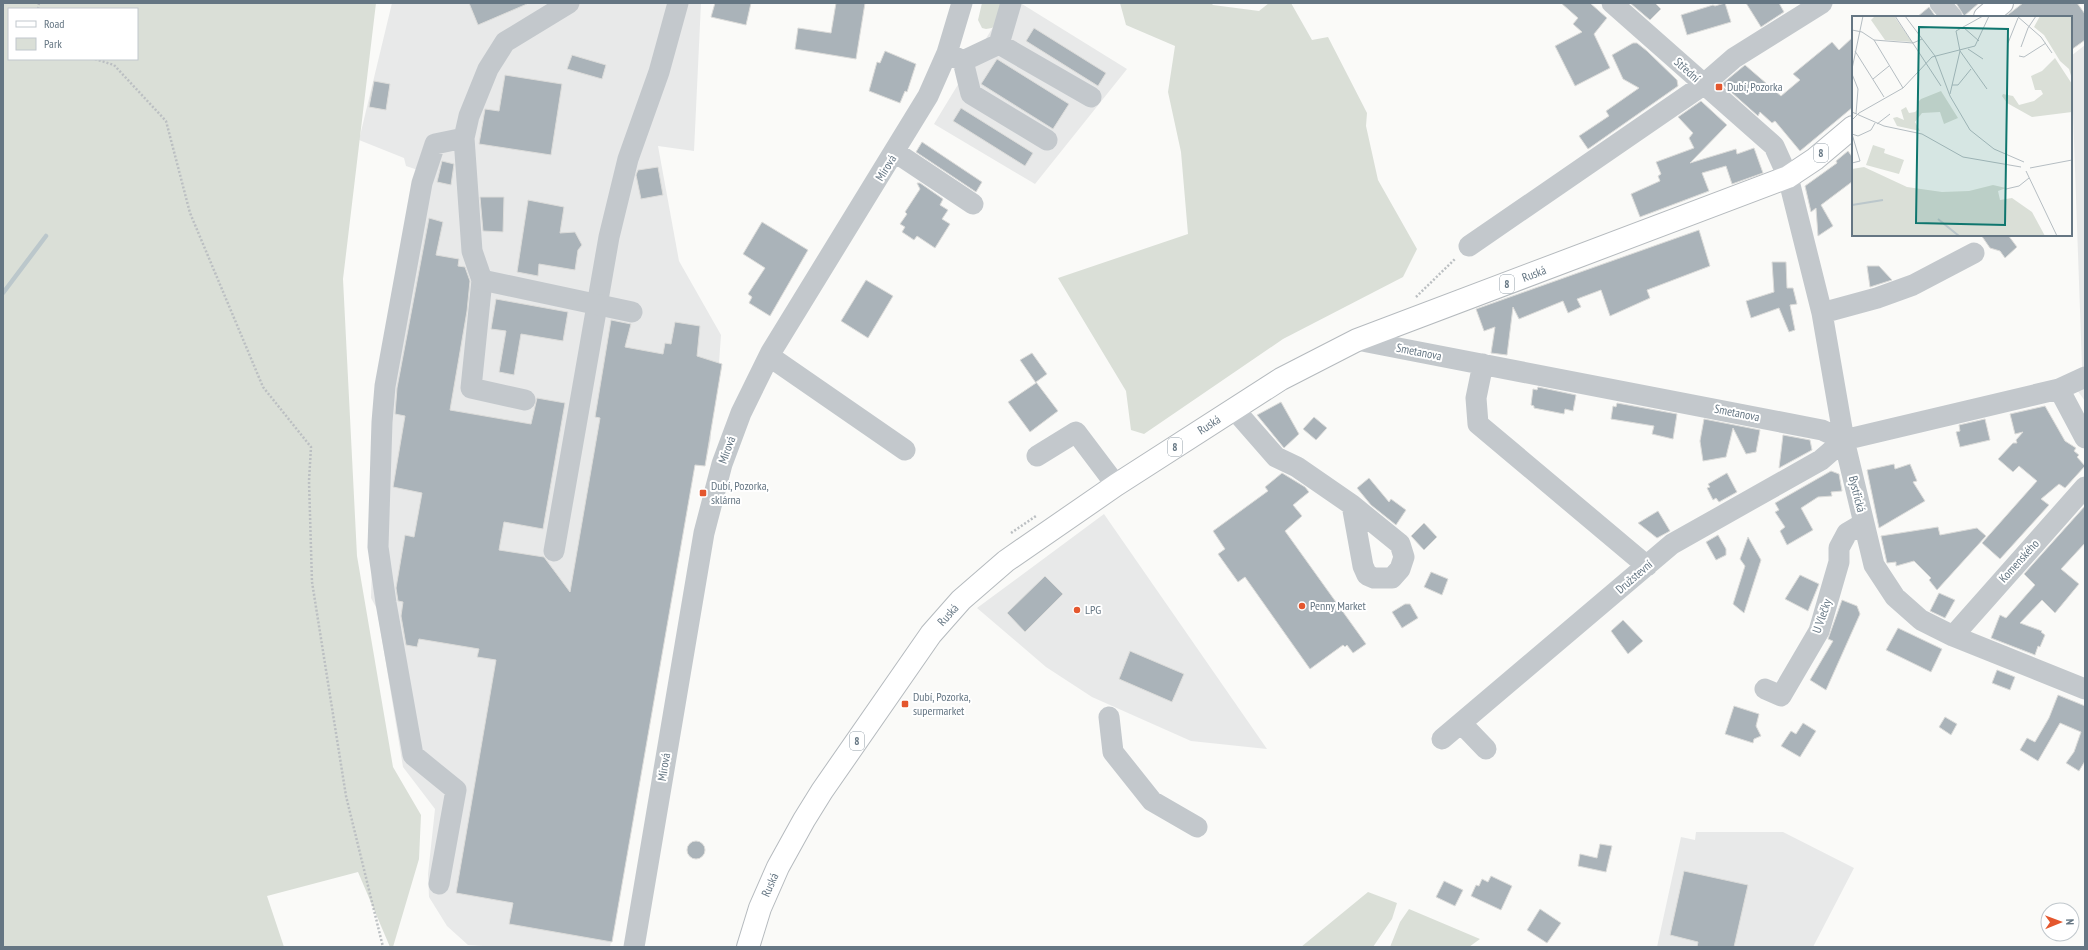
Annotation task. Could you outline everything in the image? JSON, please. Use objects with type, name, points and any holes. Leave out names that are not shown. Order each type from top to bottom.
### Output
[{"type":"main road","points":[[1986,16],[2002,3]]},
{"type":"main road","name":"Ruská","points":[[748,947],[769,886],[804,820],[931,634],[961,600],[1006,561],[1116,485],[1234,409],[1282,379],[1357,340],[1788,177],[1815,158],[1852,128]]},
{"type":"street","points":[[525,400],[471,388],[482,280],[472,251],[464,138],[469,116],[488,69],[505,42],[569,3]]},
{"type":"street","points":[[554,551],[609,237],[628,159],[659,72],[678,3]]},
{"type":"street","name":"Mírová","points":[[634,947],[693,591],[710,502],[722,464],[739,419],[769,356],[896,152],[928,96],[955,57],[962,3]]},
{"type":"street","points":[[999,44],[1011,3]]},
{"type":"street","name":"Střední","points":[[1612,3],[1703,85],[1774,146],[1788,177]]},
{"type":"street","points":[[1469,246],[1703,85],[1734,58],[1822,3]]},
{"type":"street","points":[[1940,3],[1951,16]]},
{"type":"street","points":[[1047,140],[971,94],[955,57],[999,44],[1091,97]]},
{"type":"street","points":[[439,884],[456,790],[413,755],[386,603],[378,548],[380,477],[385,386],[422,183],[435,144],[464,138]]},
{"type":"street","points":[[896,152],[973,204]]},
{"type":"street","name":"Bystřická","points":[[1788,177],[1822,312],[1844,440],[1874,565],[1895,597],[1921,620],[1953,636],[2085,689]]},
{"type":"street","points":[[1822,312],[1877,298],[1913,285],[1974,253]]},
{"type":"street","points":[[482,280],[632,312]]},
{"type":"street","name":"Smetanova","points":[[1357,340],[1822,430],[1844,440]]},
{"type":"street","points":[[769,356],[905,450]]},
{"type":"street","points":[[1482,364],[1476,398],[1478,424],[1647,566]]},
{"type":"street","points":[[1844,440],[2058,389],[2085,377]]},
{"type":"street","points":[[2058,389],[2085,438]]},
{"type":"street","points":[[1234,409],[1276,457],[1297,466],[1352,505]]},
{"type":"street","points":[[1037,456],[1076,432],[1116,485]]},
{"type":"street","name":"Družstevní","points":[[1442,739],[1672,544],[1821,460],[1844,440]]},
{"type":"street","name":"Komenského","points":[[1953,636],[2085,487]]},
{"type":"street","name":"U Vlečky","points":[[1765,689],[1781,696],[1819,631],[1839,562],[1839,548],[1847,533],[1864,523]]},
{"type":"street","points":[[1109,717],[1113,752],[1152,801],[1197,827]]},
{"type":"street","points":[[1461,723],[1486,749]]},
{"type":"path","points":[[98,60],[114,65],[166,121],[190,213],[263,387],[311,447],[309,481],[312,582],[346,796],[383,947]]},
{"type":"path","points":[[1415,298],[1469,246]]},
{"type":"shaded area","points":[[392,3],[701,3],[694,151],[658,146],[679,261],[721,335],[719,363],[722,366],[710,431],[711,438],[705,466],[695,465],[610,947],[498,947],[468,945],[447,926],[429,897],[428,874],[435,809],[403,767],[377,609],[371,598],[376,415],[418,170],[406,166],[404,158],[359,140]]},
{"type":"shaded area","points":[[1022,4],[1127,69],[1035,184],[934,124],[993,27]]},
{"type":"shaded area","points":[[2085,45],[2085,401],[2069,379],[2082,367],[2072,55]]},
{"type":"shaded area","points":[[1104,514],[1267,749],[1191,741],[1092,697],[1046,667],[977,608]]},
{"type":"shaded area","points":[[1696,832],[1783,832],[1854,868],[1813,947],[1657,947],[1681,837],[1695,840]]},
{"type":"green space","points":[[3,3],[376,3],[343,279],[357,556],[393,767],[421,815],[419,859],[393,947],[390,947],[358,872],[267,896],[284,947],[3,947]]},
{"type":"green space","points":[[982,3],[1023,3],[992,28],[986,29],[982,28],[978,20]]},
{"type":"green space","points":[[1120,3],[1211,3],[1213,5],[1259,11],[1269,3],[1291,3],[1312,40],[1328,37],[1367,113],[1366,126],[1378,180],[1417,249],[1403,277],[1283,339],[1144,434],[1131,430],[1126,391],[1058,278],[1188,234],[1181,152],[1168,92],[1175,46],[1126,25]]},
{"type":"green space","points":[[1368,892],[1397,903],[1392,919],[1373,947],[1301,947]]},
{"type":"green space","points":[[1409,909],[1480,939],[1469,947],[1390,947],[1400,922]]},
{"type":"building","points":[[469,3],[527,3],[527,4],[478,25]]},
{"type":"building","points":[[715,3],[751,3],[746,25],[711,17]]},
{"type":"building","points":[[836,3],[865,3],[856,59],[795,49],[798,28],[831,33]]},
{"type":"building","points":[[1561,3],[1590,3],[1607,18],[1594,34],[1610,68],[1575,86],[1555,46],[1582,32],[1573,24],[1578,18]]},
{"type":"building","points":[[1630,3],[1655,3],[1661,9],[1650,20]]},
{"type":"building","points":[[1725,3],[1731,22],[1687,35],[1681,15],[1713,5],[1715,6]]},
{"type":"building","points":[[1746,3],[1779,3],[1784,12],[1761,27]]},
{"type":"building","points":[[1956,3],[1979,3],[1964,16]]},
{"type":"building","points":[[2023,3],[2077,3],[2085,14],[2085,40],[2072,49],[2072,16],[2006,16]]},
{"type":"building","points":[[1929,7],[1935,16],[1918,16]]},
{"type":"building","points":[[1034,28],[1106,73],[1098,86],[1026,41]]},
{"type":"building","points":[[1852,38],[1852,108],[1800,151],[1775,121],[1772,123],[1760,112],[1758,116],[1722,84],[1745,65],[1781,96],[1800,80],[1793,74],[1832,42],[1839,50]]},
{"type":"building","points":[[1633,43],[1637,43],[1647,51],[1677,80],[1678,86],[1588,149],[1579,136],[1609,116],[1606,111],[1639,88],[1623,79],[1612,55]]},
{"type":"building","points":[[885,51],[916,64],[907,92],[905,91],[900,103],[869,91],[877,62],[880,63]]},
{"type":"building","points":[[572,55],[606,65],[602,79],[567,69]]},
{"type":"building","points":[[997,59],[1069,104],[1053,129],[981,84]]},
{"type":"building","points":[[505,75],[562,84],[551,155],[479,144],[485,109],[499,111]]},
{"type":"building","points":[[374,81],[390,84],[386,110],[369,107]]},
{"type":"building","points":[[1701,101],[1727,125],[1690,163],[1736,149],[1737,154],[1754,148],[1763,173],[1732,184],[1726,166],[1702,173],[1709,191],[1640,217],[1631,194],[1660,181],[1658,176],[1661,174],[1656,162],[1694,148],[1689,138],[1693,133],[1678,117]]},
{"type":"building","points":[[961,108],[1033,153],[1025,166],[953,121]]},
{"type":"building","points":[[922,142],[982,182],[976,192],[916,152]]},
{"type":"building","points":[[1848,151],[1852,157],[1852,182],[1821,205],[1833,226],[1818,236],[1816,208],[1811,212],[1805,186],[1837,163],[1836,161]]},
{"type":"building","points":[[442,161],[454,164],[451,185],[437,182]]},
{"type":"building","points":[[658,167],[663,195],[641,199],[636,175],[638,170]]},
{"type":"building","points":[[917,183],[920,183],[943,199],[940,205],[948,210],[942,219],[950,224],[935,248],[917,236],[914,240],[902,232],[905,227],[900,224],[907,214],[905,212],[920,189]]},
{"type":"building","points":[[480,197],[504,197],[503,232],[483,231]]},
{"type":"building","points":[[528,200],[564,207],[560,233],[575,232],[582,245],[578,250],[575,270],[539,264],[538,276],[517,272]]},
{"type":"building","points":[[429,218],[443,222],[436,255],[459,259],[458,266],[465,267],[470,281],[467,311],[450,410],[531,424],[537,398],[565,403],[543,529],[504,522],[499,550],[544,557],[570,592],[600,418],[595,417],[611,320],[631,324],[625,347],[663,354],[665,343],[671,344],[675,322],[700,326],[697,356],[722,364],[705,466],[695,465],[612,942],[509,924],[513,903],[456,893],[496,660],[477,657],[479,649],[419,639],[417,647],[406,645],[401,616],[403,602],[398,601],[396,588],[405,535],[414,537],[422,493],[393,487],[405,416],[395,414],[397,388]]},
{"type":"building","points":[[762,222],[808,250],[770,316],[749,303],[752,297],[748,294],[765,268],[743,254]]},
{"type":"building","points":[[1699,230],[1710,266],[1647,290],[1650,298],[1610,316],[1601,290],[1577,299],[1581,307],[1568,313],[1563,301],[1519,319],[1513,307],[1507,355],[1491,353],[1495,327],[1484,331],[1476,309]]},
{"type":"building","points":[[1982,236],[2009,236],[2017,247],[2005,258],[2000,251],[1990,248]]},
{"type":"building","points":[[1772,262],[1786,262],[1787,288],[1793,288],[1797,304],[1790,305],[1795,330],[1789,332],[1779,308],[1751,318],[1746,301],[1774,292]]},
{"type":"building","points":[[1867,266],[1879,266],[1892,280],[1870,287]]},
{"type":"building","points":[[866,280],[893,296],[868,338],[841,321]]},
{"type":"building","points":[[496,299],[568,312],[563,341],[521,334],[514,375],[499,372],[506,331],[491,329]]},
{"type":"building","points":[[1032,353],[1047,374],[1036,382],[1058,411],[1030,432],[1008,402],[1036,383],[1020,360]]},
{"type":"building","points":[[1538,387],[1576,395],[1573,411],[1565,409],[1564,414],[1534,408],[1534,406],[1531,405],[1533,389],[1537,390]]},
{"type":"building","points":[[1281,402],[1299,434],[1284,448],[1257,415]]},
{"type":"building","points":[[1617,403],[1677,414],[1673,439],[1652,434],[1654,426],[1611,419],[1613,406],[1616,407]]},
{"type":"building","points":[[2045,406],[2065,441],[2076,448],[2074,451],[2079,455],[2077,457],[2085,466],[2065,488],[2059,484],[2041,499],[2049,505],[2000,559],[1982,543],[2037,481],[2019,466],[2013,472],[1998,459],[2013,443],[2017,443],[2016,440],[2023,432],[2015,434],[2010,414]]},
{"type":"building","points":[[1314,417],[1327,428],[1316,440],[1303,429]]},
{"type":"building","points":[[1704,419],[1760,430],[1756,452],[1746,454],[1733,428],[1726,457],[1703,461],[1700,441]]},
{"type":"building","points":[[1985,419],[1990,440],[1960,447],[1956,432],[1960,431],[1959,425]]},
{"type":"building","points":[[1783,435],[1810,440],[1812,450],[1779,468]]},
{"type":"building","points":[[1894,464],[1895,469],[1910,464],[1917,481],[1913,482],[1925,501],[1879,528],[1867,470]]},
{"type":"building","points":[[1831,471],[1839,474],[1842,491],[1831,492],[1832,496],[1818,497],[1801,508],[1813,530],[1787,545],[1780,531],[1785,527],[1775,512],[1779,510],[1775,503]]},
{"type":"building","name":"Penny Market","points":[[1282,473],[1305,487],[1309,492],[1293,505],[1302,516],[1285,531],[1366,644],[1353,653],[1347,645],[1345,647],[1343,645],[1310,669],[1245,577],[1238,582],[1218,554],[1225,549],[1213,531],[1268,491],[1265,487]]},
{"type":"building","points":[[1727,473],[1737,492],[1719,502],[1716,498],[1713,500],[1707,488],[1710,487],[1708,484]]},
{"type":"building","points":[[1369,478],[1389,502],[1391,499],[1406,510],[1396,525],[1371,505],[1357,488]]},
{"type":"building","points":[[2085,506],[2085,543],[2061,569],[2079,584],[2055,613],[2042,600],[2020,623],[2042,631],[2041,632],[2045,635],[2040,647],[2038,646],[2035,655],[1991,638],[2000,615],[2006,618],[2035,585],[2024,574]]},
{"type":"building","points":[[1658,511],[1670,531],[1657,538],[1638,523]]},
{"type":"building","points":[[1424,523],[1437,537],[1424,550],[1411,536]]},
{"type":"building","points":[[1938,527],[1940,535],[1977,528],[1986,536],[1937,590],[1929,580],[1931,578],[1914,561],[1896,566],[1896,562],[1887,563],[1881,536]]},
{"type":"building","points":[[1718,535],[1726,549],[1726,555],[1716,560],[1706,542]]},
{"type":"building","points":[[1748,537],[1761,560],[1744,613],[1733,604],[1745,566],[1740,559]]},
{"type":"building","points":[[1431,572],[1448,579],[1442,595],[1424,587]]},
{"type":"building","points":[[1800,575],[1819,584],[1808,611],[1785,599]]},
{"type":"building","points":[[1045,576],[1063,594],[1025,632],[1007,613]]},
{"type":"building","points":[[1939,593],[1955,600],[1945,618],[1930,611]]},
{"type":"building","points":[[1842,600],[1857,606],[1860,614],[1826,690],[1810,680],[1833,641],[1828,639]]},
{"type":"building","points":[[1405,604],[1410,604],[1418,618],[1402,628],[1392,612]]},
{"type":"building","points":[[1623,620],[1643,641],[1628,654],[1611,631]]},
{"type":"building","points":[[1898,628],[1942,649],[1931,672],[1886,650]]},
{"type":"building","points":[[1130,651],[1184,674],[1172,702],[1119,679]]},
{"type":"building","points":[[1997,670],[2015,677],[2010,690],[1992,683]]},
{"type":"building","points":[[2058,695],[2085,706],[2085,761],[2079,771],[2066,763],[2074,752],[2081,732],[2060,723],[2038,761],[2020,750],[2027,738],[2035,742],[2049,718]]},
{"type":"building","points":[[1734,706],[1759,714],[1756,726],[1761,736],[1754,739],[1753,743],[1725,734]]},
{"type":"building","points":[[1945,717],[1957,724],[1951,735],[1939,727]]},
{"type":"building","points":[[1803,723],[1816,731],[1800,757],[1781,746],[1791,731],[1796,734]]},
{"type":"building","points":[[696,841],[702,844],[705,850],[702,856],[696,859],[690,856],[687,850],[690,844]]},
{"type":"building","points":[[1600,844],[1612,846],[1606,872],[1578,866],[1580,854],[1597,858]]},
{"type":"building","points":[[1684,871],[1748,885],[1734,947],[1697,947],[1698,942],[1670,935]]},
{"type":"building","points":[[1491,876],[1512,886],[1501,910],[1471,896],[1476,885],[1479,886],[1482,879],[1488,882]]},
{"type":"building","points":[[1444,881],[1463,890],[1455,906],[1436,897]]},
{"type":"building","points":[[1540,909],[1561,923],[1547,943],[1527,930]]},
{"type":"waterway","points":[[3,293],[46,236]]},
{"type":"place","name":"Dubí, Pozorka","points":[[1719,87]]},
{"type":"place","name":"Dubí, Pozorka, sklárna","points":[[703,493]]},
{"type":"place","name":"Penny Market","points":[[1302,606]]},
{"type":"place","name":"LPG","points":[[1077,610]]},
{"type":"place","name":"Dubí, Pozorka, supermarket","points":[[905,704]]}]
